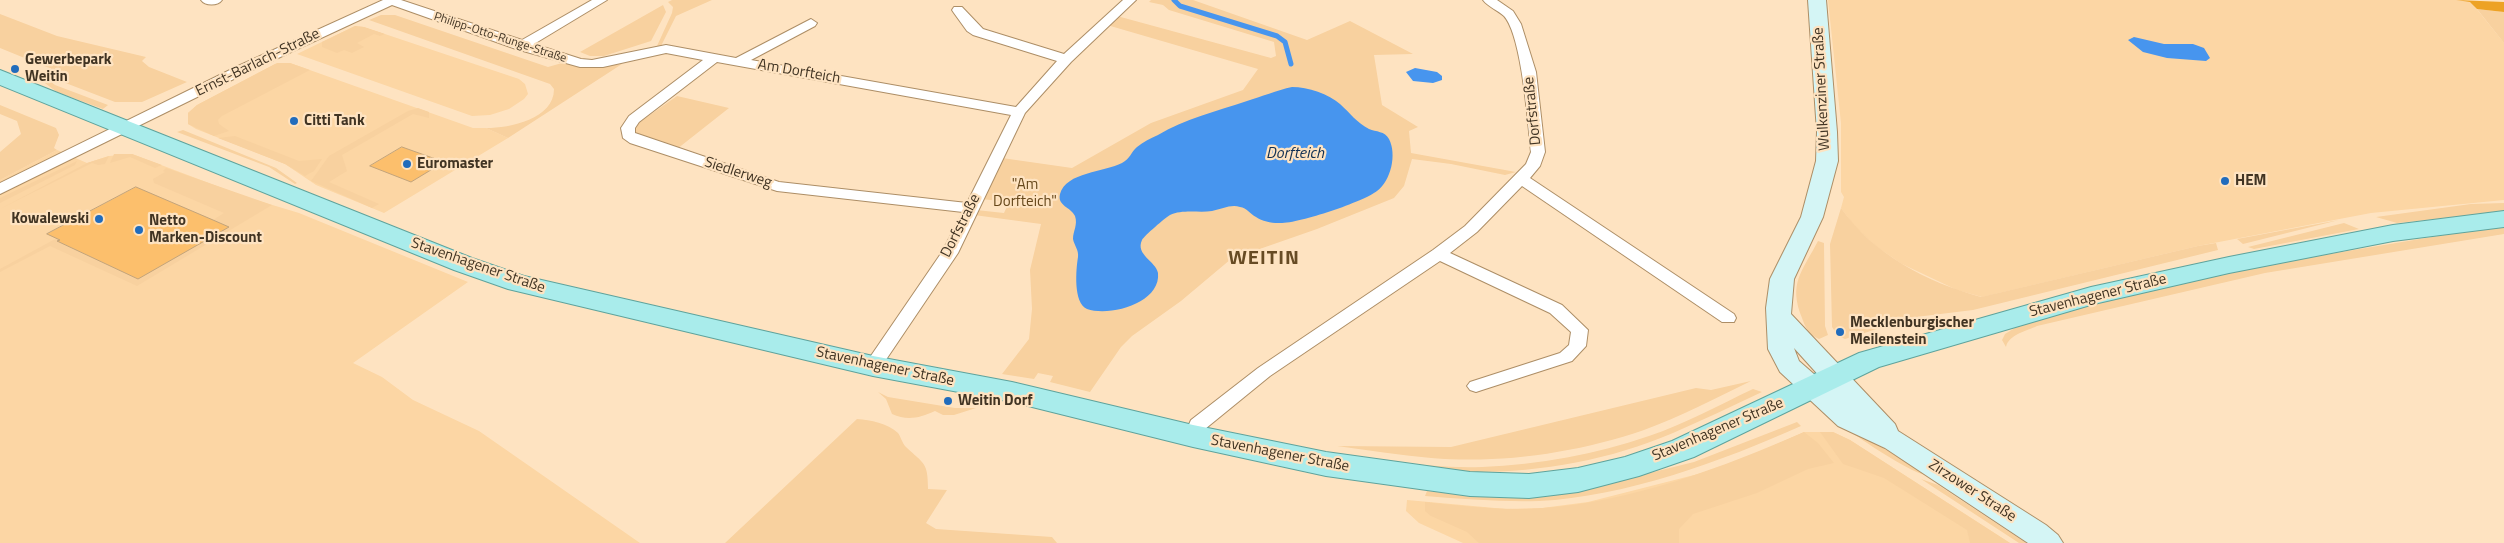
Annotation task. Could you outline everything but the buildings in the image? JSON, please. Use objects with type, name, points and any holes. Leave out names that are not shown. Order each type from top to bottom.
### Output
[{"type":"main road","name":"Wulkenziner Straße","points":[[1817,0],[1827,161],[1812,216],[1782,279],[1778,302],[1781,349],[1790,366],[1823,383]]},
{"type":"main road","name":"Stavenhagener Straße","points":[[0,77],[463,264],[517,283],[623,310],[873,366],[1012,392],[1193,436],[1326,464],[1423,479],[1470,484],[1529,486],[1578,480],[1628,468],[1684,449],[1869,360],[2126,287],[2393,233],[2467,222],[2504,219]]},
{"type":"main road","name":"Zirzower Straße","points":[[1823,383],[1846,419],[1895,441],[2036,533],[2048,543]]},
{"type":"street","points":[[207,0],[216,0]]},
{"type":"street","name":"Philipp-Otto-Runge-Straße","points":[[392,0],[521,46],[580,64]]},
{"type":"street","name":"Ernst-Barlach-Straße","points":[[0,189],[241,70],[392,0]]},
{"type":"street","points":[[521,46],[600,0]]},
{"type":"street","name":"Dorfstraße","points":[[873,366],[950,252],[1019,112],[1066,59],[1130,0]]},
{"type":"street","name":"Dorfstraße","points":[[1193,436],[1198,425],[1264,372],[1439,254],[1471,229],[1533,166],[1538,152],[1530,72],[1515,24],[1509,14],[1489,0]]},
{"type":"street","points":[[958,10],[972,28],[978,32],[1066,59]]},
{"type":"street","points":[[740,61],[812,23]]},
{"type":"street","name":"Am Dorfteich","points":[[580,64],[609,63],[659,50],[740,61],[1019,112]]},
{"type":"street","name":"Siedlerweg","points":[[715,57],[634,119],[628,128],[628,135],[635,140],[777,186],[971,208]]},
{"type":"street","points":[[1522,179],[1728,318]]},
{"type":"street","points":[[1439,254],[1556,309],[1579,330],[1580,342],[1576,349],[1566,356],[1476,386]]},
{"type":"shaded area","points":[[1828,0],[2456,0],[2471,2],[2504,43],[2504,200],[2371,213],[2198,246],[1982,297],[1957,290],[1902,264],[1877,247],[1855,227],[1841,208],[1844,197],[1841,192],[1841,123]]},
{"type":"shaded area","points":[[2456,0],[2504,2],[2504,12],[2477,9],[2470,2]]},
{"type":"shaded area","points":[[355,26],[364,27],[519,79],[525,84],[528,94],[509,109],[490,115],[472,116],[297,54]]},
{"type":"shaded area","points":[[290,63],[473,128],[486,128],[508,138],[384,213],[316,185],[285,164],[196,129],[188,124],[188,113],[197,105],[275,64]]},
{"type":"shaded area","points":[[57,150],[87,163],[109,156],[132,154],[246,197],[299,213],[468,282],[353,363],[382,377],[413,400],[479,431],[640,543],[0,543],[0,180]]},
{"type":"shaded area","points":[[1804,432],[1833,432],[1850,440],[2010,543],[1463,543],[1419,523],[1406,511],[1407,500],[1506,509],[1542,508],[1588,502],[1702,473],[1748,457]]},
{"type":"green space","points":[[672,0],[712,0],[676,16],[661,46],[657,46],[672,13],[673,7],[668,2]]},
{"type":"green space","name":"\"Am Dorfteich\"","points":[[1151,0],[1193,0],[1307,40],[1350,21],[1413,54],[1374,55],[1382,105],[1418,127],[1409,131],[1411,153],[1516,172],[1505,175],[1451,164],[1412,159],[1404,186],[1394,198],[1317,229],[1231,259],[1181,301],[1132,336],[1121,347],[1090,392],[1050,382],[1053,376],[1038,373],[1034,379],[1002,374],[1029,339],[1032,309],[1030,270],[1041,224],[974,215],[976,210],[1004,213],[1009,202],[981,199],[1002,158],[1072,168],[1151,123],[1243,90],[1258,69],[1107,25],[1117,16],[1271,58],[1276,56],[1274,42],[1169,10],[1163,5],[1149,2]]},
{"type":"green space","points":[[663,5],[666,12],[651,41],[604,56],[590,56],[580,52]]},
{"type":"green space","points":[[2477,9],[2504,12],[2504,43]]},
{"type":"green space","points":[[0,14],[57,36],[146,57],[142,61],[149,67],[187,82],[142,102],[115,102],[63,82],[54,70],[0,48]]},
{"type":"green space","points":[[381,15],[395,15],[548,67],[562,63],[594,68],[622,64],[508,138],[486,128],[518,124],[539,115],[547,108],[552,99],[554,89],[550,84],[369,20]]},
{"type":"green space","points":[[355,26],[385,34],[380,36],[374,34],[357,43],[364,47],[352,53],[344,50],[337,53],[322,47],[322,42]]},
{"type":"green space","points":[[277,63],[290,63],[310,70],[222,116],[218,120],[219,124],[229,131],[214,136],[188,124],[188,113],[197,105]]},
{"type":"green space","points":[[47,74],[50,81],[55,85],[108,105],[103,109],[57,92],[38,78]]},
{"type":"green space","points":[[677,96],[729,108],[677,149],[638,136],[635,133],[637,124]]},
{"type":"green space","points":[[0,105],[56,128],[59,135],[54,148],[57,150],[0,180],[0,152],[21,134],[17,121],[0,114]]},
{"type":"green space","points":[[418,108],[429,112],[429,118],[413,114],[342,155],[347,171],[329,182],[379,204],[372,208],[311,181],[329,156],[408,111]]},
{"type":"green space","points":[[183,130],[276,168],[297,183],[295,184],[269,167],[177,132]]},
{"type":"green space","points":[[235,136],[299,161],[322,159],[314,171],[305,176],[285,164],[218,138]]},
{"type":"green space","points":[[114,154],[132,154],[162,165],[155,168],[130,157],[110,163]]},
{"type":"green space","points":[[109,156],[105,164],[98,165],[92,163],[0,209],[87,163]]},
{"type":"green space","points":[[77,161],[75,165],[0,203],[0,198]]},
{"type":"green space","points":[[166,168],[272,205],[137,286],[50,246],[0,272],[0,269],[57,238],[60,240],[58,242],[138,279],[228,227],[213,220],[224,213],[154,183],[153,179],[165,172],[163,171]]},
{"type":"green space","points":[[2504,203],[2504,212],[2397,223],[2376,217],[2471,204]]},
{"type":"green space","points":[[1841,208],[1869,240],[1903,264],[1922,275],[1981,297],[2198,246],[2216,243],[2218,250],[1973,310],[1916,317],[1845,339],[1838,336],[1832,327],[1830,244]]},
{"type":"green space","points":[[2339,220],[2243,244],[2237,239]]},
{"type":"green space","points":[[2344,223],[2359,229],[2254,249],[2248,247]]},
{"type":"green space","points":[[2504,225],[2504,234],[2265,273],[2037,326],[2014,336],[2006,347],[2002,340],[2005,334],[2018,326],[2134,293],[2258,266]]},
{"type":"green space","points":[[1818,241],[1824,243],[1825,326],[1828,335],[1819,339],[1806,328],[1796,296],[1802,270]]},
{"type":"green space","points":[[1751,381],[1644,430],[1566,451],[1511,458],[1458,459],[1419,457],[1337,446],[1451,447],[1696,388],[1711,390]]},
{"type":"green space","points":[[1753,389],[1762,392],[1673,433],[1614,454],[1552,467],[1490,472],[1428,470],[1316,451],[1441,466],[1482,467],[1525,464],[1567,458],[1649,436],[1689,420]]},
{"type":"green space","points":[[878,392],[888,397],[955,408],[976,408],[954,415],[943,415],[935,411],[919,417],[908,418],[892,414],[886,399]]},
{"type":"green space","points":[[857,419],[879,423],[898,433],[903,444],[924,464],[927,473],[928,489],[947,490],[926,523],[936,529],[1052,537],[1057,543],[725,543]]},
{"type":"green space","points":[[1797,422],[1801,426],[1739,452],[1673,475],[1605,493],[1539,501],[1496,501],[1425,496],[1427,491],[1472,496],[1585,489],[1694,462]]},
{"type":"green space","points":[[1852,430],[1929,475],[1913,471],[1852,433]]},
{"type":"green space","points":[[1804,432],[1818,443],[1834,463],[1808,469],[1757,493],[1693,514],[1679,529],[1679,543],[1479,543],[1467,532],[1431,516],[1425,511],[1425,502],[1484,508],[1528,509],[1610,499],[1643,491],[1709,470]]},
{"type":"green space","points":[[1820,432],[1833,432],[1850,440],[2010,543],[1970,543],[1967,530],[1884,478],[1843,464]]},
{"type":"green space","points":[[1921,479],[1938,485],[2026,543],[2019,543]]},
{"type":"water","points":[[2134,37],[2164,44],[2193,44],[2204,48],[2210,58],[2206,61],[2167,58],[2143,52],[2128,40]]},
{"type":"water","points":[[1415,68],[1437,72],[1442,76],[1442,80],[1433,83],[1413,81],[1406,72]]},
{"type":"water","name":"Dorfteich","points":[[1292,87],[1311,90],[1330,97],[1365,127],[1387,136],[1391,145],[1392,159],[1389,174],[1382,187],[1358,201],[1313,217],[1287,223],[1264,221],[1237,206],[1212,211],[1175,213],[1159,223],[1142,240],[1141,250],[1154,265],[1158,273],[1157,283],[1151,292],[1143,300],[1120,309],[1097,311],[1083,306],[1079,300],[1076,285],[1078,254],[1073,239],[1076,219],[1073,213],[1062,204],[1060,194],[1064,187],[1078,177],[1122,163],[1142,143],[1179,124]]},
{"type":"waterway","points":[[1174,0],[1180,6],[1277,36],[1285,42],[1291,64]]},
{"type":"place","name":"Gewerbepark Weitin","points":[[15,69]]},
{"type":"place","name":"Citti Tank","points":[[294,121]]},
{"type":"place","name":"Euromaster","points":[[407,164]]},
{"type":"place","name":"HEM","points":[[2225,181]]},
{"type":"place","name":"Kowalewski","points":[[99,219]]},
{"type":"place","name":"Netto Marken-Discount","points":[[139,230]]},
{"type":"place","name":"Mecklenburgischer Meilenstein","points":[[1840,332]]},
{"type":"place","name":"Weitin Dorf","points":[[948,401]]},
{"type":"district","name":"WEITIN","points":[[1264,259]]}]
